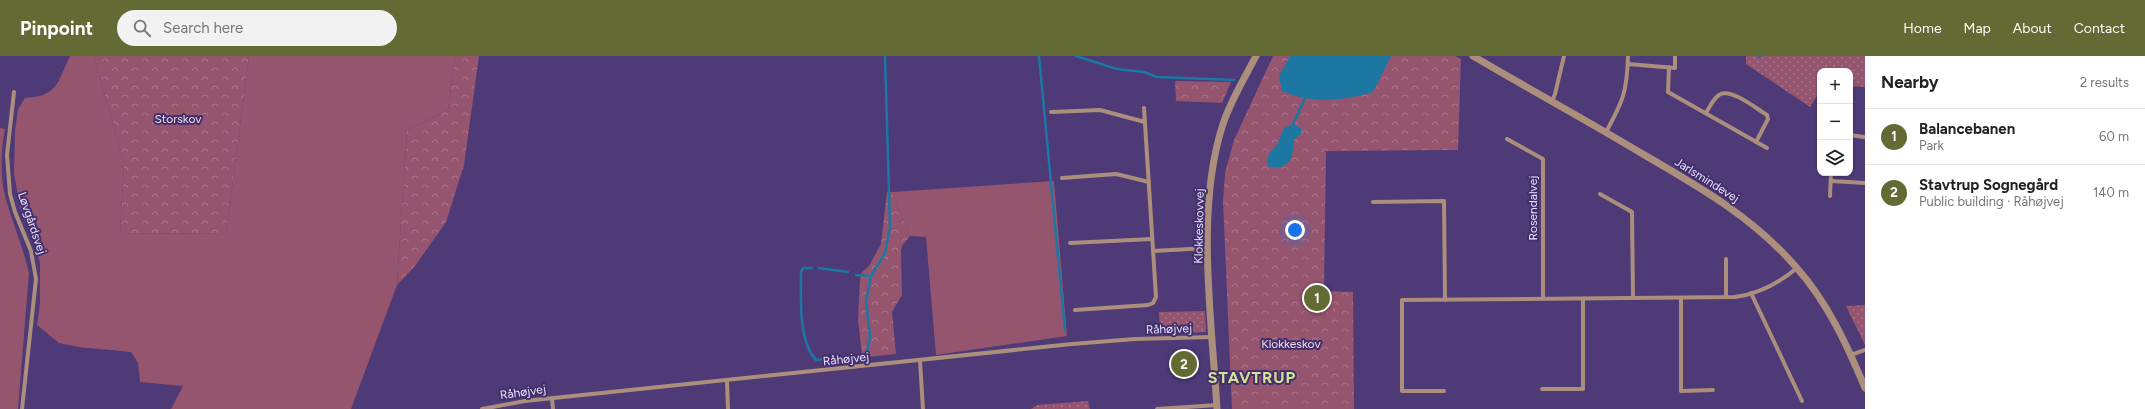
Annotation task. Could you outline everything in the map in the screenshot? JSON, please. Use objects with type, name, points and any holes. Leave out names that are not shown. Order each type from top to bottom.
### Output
[{"type":"street","name":"Klokkeskovvej","points":[[1157,409],[1217,407],[1208,248],[1210,180],[1216,152],[1232,100],[1256,56]]},
{"type":"street","name":"Jarlsmindevej","points":[[1473,56],[1710,193],[1738,212],[1777,247],[1797,268],[1836,323],[1865,388]]},
{"type":"street","points":[[1552,101],[1564,56]]},
{"type":"street","points":[[1606,132],[1623,100],[1626,90],[1628,56]]},
{"type":"street","points":[[1628,64],[1674,68],[1675,56]]},
{"type":"street","points":[[1669,68],[1668,92],[1767,148]]},
{"type":"street","name":"Løvgårdsvej","points":[[14,92],[7,155],[10,194],[15,212],[31,251],[36,279],[22,409]]},
{"type":"street","points":[[1706,113],[1718,95],[1732,93],[1767,115],[1768,119],[1756,142]]},
{"type":"street","points":[[1075,310],[1148,305],[1153,303],[1156,297],[1144,108]]},
{"type":"street","points":[[1051,112],[1100,110],[1145,122]]},
{"type":"street","points":[[1853,135],[1864,137]]},
{"type":"street","name":"Rosendalvej","points":[[1507,139],[1543,159],[1543,299]]},
{"type":"street","points":[[1062,178],[1116,174],[1149,182]]},
{"type":"street","points":[[1830,196],[1831,176]]},
{"type":"street","points":[[1831,181],[1865,183]]},
{"type":"street","points":[[1600,194],[1632,212],[1632,298]]},
{"type":"street","points":[[1373,202],[1444,201],[1446,300]]},
{"type":"street","points":[[1070,243],[1152,239]]},
{"type":"street","points":[[1153,251],[1208,248]]},
{"type":"street","points":[[1726,260],[1726,297]]},
{"type":"street","points":[[1444,391],[1402,391],[1402,300],[1726,297],[1751,293],[1778,282],[1797,268]]},
{"type":"street","points":[[1751,293],[1802,401]]},
{"type":"street","points":[[1681,298],[1681,391],[1712,390]]},
{"type":"street","points":[[1542,390],[1583,390],[1583,299]]},
{"type":"street","name":"Råhøjvej","points":[[482,409],[525,401],[552,398],[920,361],[1072,344],[1212,337]]},
{"type":"street","points":[[1851,355],[1865,350]]},
{"type":"street","points":[[920,361],[923,409]]},
{"type":"street","points":[[727,381],[728,409]]},
{"type":"street","points":[[552,398],[553,409]]},
{"type":"green space","points":[[70,56],[94,56],[124,163],[120,233],[226,234],[249,56],[455,56],[448,110],[407,130],[397,285],[351,409],[171,409],[183,386],[140,382],[138,363],[131,352],[78,347],[59,343],[37,325],[40,303],[40,263],[31,232],[22,216],[14,174],[15,131],[18,109],[25,98],[36,97],[50,91],[59,81]]},
{"type":"green space","name":"Storskov","points":[[94,56],[249,56],[226,234],[120,233],[124,163]]},
{"type":"green space","points":[[455,56],[479,56],[464,165],[446,222],[415,266],[397,285],[407,130],[448,110]]},
{"type":"green space","name":"Klokkeskov","points":[[1273,56],[1455,56],[1461,59],[1458,150],[1326,151],[1324,291],[1353,292],[1354,409],[1232,409],[1223,201],[1225,173],[1234,140]]},
{"type":"green space","points":[[1746,56],[1865,56],[1865,87],[1853,86],[1853,68],[1817,68],[1817,96],[1810,107],[1746,64]]},
{"type":"green space","points":[[1175,81],[1231,82],[1222,103],[1176,101]]},
{"type":"green space","points":[[0,128],[5,129],[2,162],[3,188],[29,273],[18,409],[0,409]]},
{"type":"green space","points":[[1054,181],[1067,336],[936,355],[926,237],[910,236],[892,192]]},
{"type":"green space","points":[[887,192],[892,192],[910,236],[902,246],[901,251],[902,295],[892,312],[896,354],[866,357],[862,355],[858,319],[860,278],[862,272],[869,266],[881,244]]},
{"type":"green space","points":[[1315,290],[1321,292],[1319,304],[1339,308],[1338,314],[1312,309]]},
{"type":"green space","points":[[1865,305],[1865,345],[1846,306]]},
{"type":"green space","points":[[1205,311],[1206,332],[1160,335],[1159,312]]},
{"type":"green space","points":[[1088,401],[1090,409],[1031,409],[1037,405]]},
{"type":"water","points":[[1290,56],[1391,56],[1373,92],[1328,100],[1305,98],[1282,91],[1279,76]]},
{"type":"water","points":[[1293,124],[1301,128],[1301,134],[1294,140],[1293,152],[1289,161],[1282,166],[1270,167],[1267,163],[1269,153],[1277,145],[1284,128]]},
{"type":"waterway","points":[[867,352],[870,337],[866,301],[871,276],[885,253],[890,227],[885,56]]},
{"type":"waterway","points":[[1039,56],[1065,331]]},
{"type":"waterway","points":[[1076,56],[1117,69],[1144,72],[1157,77],[1234,80]]},
{"type":"waterway","points":[[1293,124],[1305,98]]},
{"type":"waterway","points":[[812,268],[803,268],[801,272],[803,330],[810,352],[816,360],[851,356]]},
{"type":"waterway","points":[[819,268],[848,272]]},
{"type":"waterway","points":[[856,275],[871,276]]},
{"type":"place","name":"Balancebanen","points":[[1317,298]]},
{"type":"place","name":"Stavtrup Sognegård","points":[[1184,364]]},
{"type":"district","name":"STAVTRUP","points":[[1252,377]]}]
